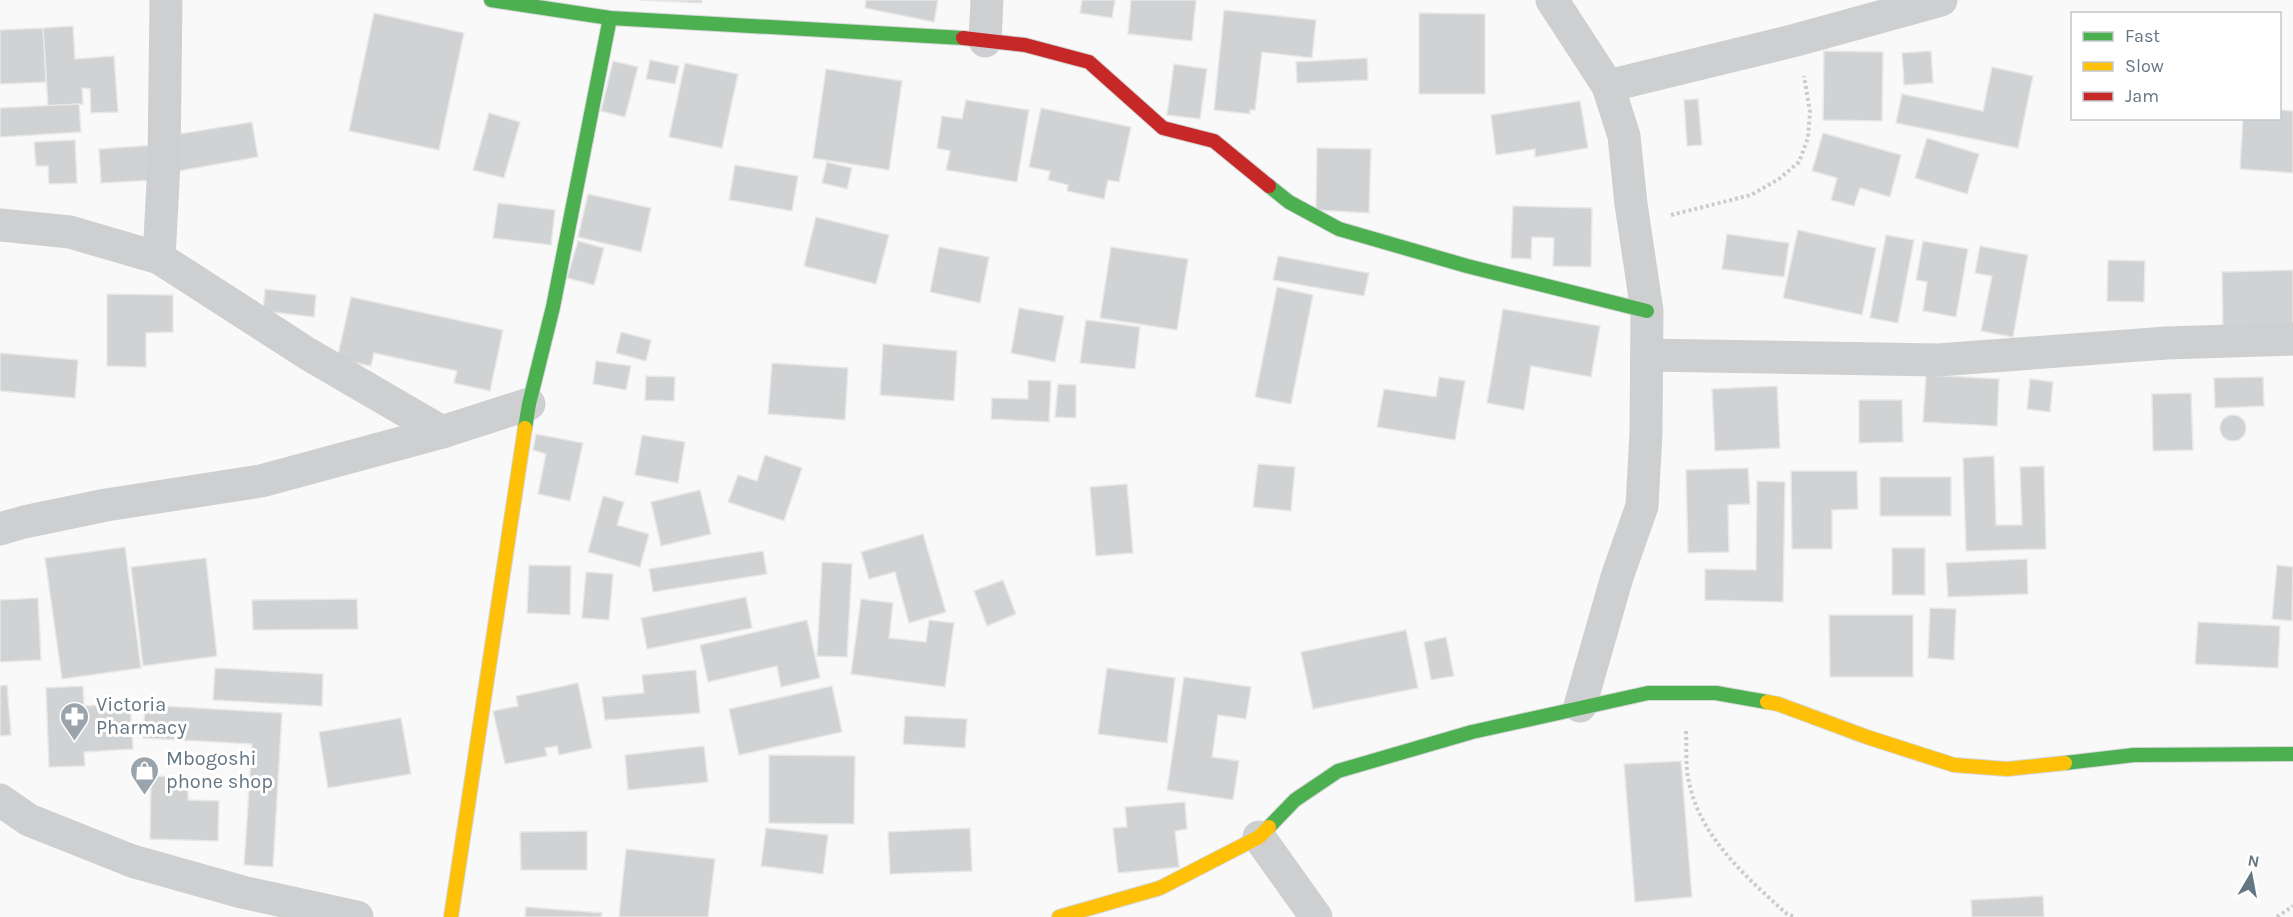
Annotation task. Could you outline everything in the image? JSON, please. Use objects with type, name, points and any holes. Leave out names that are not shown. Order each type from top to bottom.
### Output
[{"type":"street","points":[[159,258],[164,163],[166,0]]},
{"type":"street","points":[[491,0],[610,18],[939,35],[1025,45],[1089,62],[1163,128],[1214,141],[1289,202],[1339,229],[1467,266],[1647,311]]},
{"type":"street","points":[[985,41],[987,0]]},
{"type":"street","points":[[1552,0],[1608,86],[1624,136],[1647,311],[1646,434],[1642,506],[1617,577],[1580,706]]},
{"type":"street","points":[[1608,86],[1796,40],[1941,0]]},
{"type":"street","points":[[451,917],[529,404],[553,306],[610,18]]},
{"type":"street","points":[[0,225],[70,232],[159,258],[308,354],[442,432]]},
{"type":"street","points":[[1647,355],[1938,360],[2166,343],[2293,339]]},
{"type":"street","points":[[0,530],[24,522],[106,505],[261,481],[442,432],[529,404]]},
{"type":"street","points":[[1059,917],[1160,888],[1259,837],[1295,800],[1338,771],[1472,732],[1580,706],[1648,693],[1716,693],[1778,704],[1867,737],[1954,765],[2007,769],[2134,755],[2293,754]]},
{"type":"street","points":[[0,800],[30,820],[132,861],[242,892],[357,917]]},
{"type":"street","points":[[1259,837],[1316,917]]},
{"type":"path","points":[[1634,225],[1751,195],[1779,179],[1799,162],[1809,138],[1810,112],[1796,40]]},
{"type":"path","points":[[1685,693],[1689,782],[1703,823],[1743,874],[1787,914],[1795,917]]},
{"type":"path","points":[[2277,917],[2293,906]]},
{"type":"building","points":[[639,0],[702,0],[702,3]]},
{"type":"building","points":[[866,0],[938,0],[934,22],[865,8]]},
{"type":"building","points":[[1082,0],[1115,0],[1112,18],[1080,13]]},
{"type":"building","points":[[1131,0],[1196,0],[1192,41],[1128,34]]},
{"type":"building","points":[[1224,10],[1316,20],[1312,58],[1262,52],[1255,110],[1250,110],[1250,114],[1214,110]]},
{"type":"building","points":[[374,13],[464,33],[439,150],[349,131]]},
{"type":"building","points":[[1419,13],[1485,14],[1485,94],[1419,94]]},
{"type":"building","points":[[73,26],[75,59],[114,56],[118,112],[91,113],[90,89],[82,88],[83,104],[48,106],[43,28]]},
{"type":"building","points":[[43,28],[46,82],[0,84],[0,30]]},
{"type":"building","points":[[1824,51],[1883,52],[1882,121],[1823,120]]},
{"type":"building","points":[[1931,51],[1933,83],[1904,85],[1902,53]]},
{"type":"building","points":[[1367,58],[1368,80],[1297,83],[1296,62]]},
{"type":"building","points":[[650,60],[679,66],[675,84],[646,79]]},
{"type":"building","points":[[613,61],[638,67],[625,117],[601,111]]},
{"type":"building","points":[[685,63],[738,74],[722,148],[669,137]]},
{"type":"building","points":[[1174,64],[1207,69],[1200,119],[1167,115]]},
{"type":"building","points":[[1992,67],[2033,76],[2018,148],[1896,123],[1902,94],[1983,111]]},
{"type":"building","points":[[826,69],[902,81],[889,170],[813,158]]},
{"type":"building","points":[[1698,99],[1702,145],[1687,146],[1684,100]]},
{"type":"building","points":[[966,100],[1029,110],[1017,182],[946,170],[950,151],[937,148],[942,116],[962,119]]},
{"type":"building","points":[[1580,101],[1588,148],[1535,157],[1535,149],[1496,155],[1491,115]]},
{"type":"building","points":[[79,104],[81,132],[0,137],[0,108]]},
{"type":"building","points":[[1041,108],[1131,127],[1119,182],[1108,180],[1104,199],[1067,191],[1068,185],[1048,180],[1050,171],[1029,167]]},
{"type":"building","points":[[2281,110],[2293,111],[2293,173],[2240,169],[2243,120],[2281,120]]},
{"type":"building","points":[[489,113],[520,122],[504,178],[473,170]]},
{"type":"building","points":[[252,122],[258,157],[179,171],[173,135]]},
{"type":"building","points":[[1823,133],[1901,155],[1890,197],[1860,188],[1854,206],[1831,200],[1837,178],[1812,171]]},
{"type":"building","points":[[1927,138],[1979,154],[1967,194],[1915,178]]},
{"type":"building","points":[[75,140],[77,183],[49,184],[48,166],[36,166],[34,142]]},
{"type":"building","points":[[155,145],[157,180],[101,183],[99,149]]},
{"type":"building","points":[[1317,148],[1371,149],[1369,213],[1316,210]]},
{"type":"building","points":[[827,162],[852,168],[847,189],[822,183]]},
{"type":"building","points":[[735,165],[798,176],[792,211],[729,200]]},
{"type":"building","points":[[588,194],[651,208],[641,252],[578,237]]},
{"type":"building","points":[[498,203],[555,210],[551,245],[493,238]]},
{"type":"building","points":[[1513,206],[1592,208],[1591,267],[1553,266],[1554,238],[1532,237],[1531,259],[1511,258]]},
{"type":"building","points":[[816,217],[889,235],[876,284],[804,266]]},
{"type":"building","points":[[1798,230],[1876,248],[1862,315],[1783,298]]},
{"type":"building","points":[[1727,234],[1789,243],[1784,277],[1722,269]]},
{"type":"building","points":[[1886,235],[1914,240],[1898,323],[1870,318]]},
{"type":"building","points":[[578,241],[604,248],[594,285],[567,278]]},
{"type":"building","points":[[1923,241],[1968,249],[1956,317],[1923,311],[1927,282],[1916,280]]},
{"type":"building","points":[[1980,246],[2028,255],[2013,337],[1981,331],[1992,276],[1975,273]]},
{"type":"building","points":[[939,247],[989,257],[980,303],[930,292]]},
{"type":"building","points":[[1111,247],[1188,259],[1177,330],[1100,318]]},
{"type":"building","points":[[1278,256],[1369,273],[1364,296],[1273,280]]},
{"type":"building","points":[[2108,260],[2145,261],[2144,302],[2107,301]]},
{"type":"building","points":[[2293,270],[2293,329],[2223,331],[2222,272]]},
{"type":"building","points":[[1277,287],[1313,295],[1291,404],[1255,397]]},
{"type":"building","points":[[265,289],[316,295],[314,317],[263,311]]},
{"type":"building","points":[[107,294],[173,295],[173,332],[146,333],[146,367],[107,366]]},
{"type":"building","points":[[351,297],[503,330],[490,391],[454,383],[457,371],[374,353],[371,366],[337,359]]},
{"type":"building","points":[[1019,308],[1064,316],[1055,362],[1011,353]]},
{"type":"building","points":[[1503,309],[1600,326],[1591,377],[1531,366],[1524,410],[1487,403]]},
{"type":"building","points":[[1086,320],[1140,327],[1135,369],[1080,363]]},
{"type":"building","points":[[621,332],[651,340],[646,361],[616,353]]},
{"type":"building","points":[[883,344],[957,351],[954,401],[880,395]]},
{"type":"building","points":[[0,353],[78,360],[75,398],[0,391]]},
{"type":"building","points":[[596,361],[631,366],[626,390],[593,384]]},
{"type":"building","points":[[772,363],[848,368],[845,420],[768,414]]},
{"type":"building","points":[[1926,375],[1999,379],[1997,426],[1923,422]]},
{"type":"building","points":[[646,376],[675,377],[674,401],[645,400]]},
{"type":"building","points":[[1439,377],[1465,381],[1455,440],[1377,427],[1384,389],[1436,397]]},
{"type":"building","points":[[2263,377],[2264,406],[2215,408],[2214,378]]},
{"type":"building","points":[[2030,379],[2053,382],[2050,412],[2027,409]]},
{"type":"building","points":[[1028,380],[1051,381],[1049,422],[991,419],[992,398],[1028,399]]},
{"type":"building","points":[[1058,384],[1076,385],[1076,418],[1055,417]]},
{"type":"building","points":[[1777,386],[1780,448],[1715,451],[1712,389]]},
{"type":"building","points":[[2191,393],[2193,450],[2153,451],[2152,394]]},
{"type":"building","points":[[1859,400],[1902,400],[1903,442],[1859,443]]},
{"type":"building","points":[[2233,415],[2242,419],[2246,428],[2242,437],[2233,441],[2224,437],[2220,428],[2224,419]]},
{"type":"building","points":[[536,434],[583,443],[570,501],[538,494],[546,454],[533,450]]},
{"type":"building","points":[[642,435],[685,442],[678,483],[635,475]]},
{"type":"building","points":[[765,455],[802,468],[784,521],[728,502],[738,475],[757,481]]},
{"type":"building","points":[[1994,456],[1996,525],[2022,525],[2020,467],[2044,466],[2046,549],[1966,551],[1963,458]]},
{"type":"building","points":[[1258,464],[1295,467],[1291,511],[1253,507]]},
{"type":"building","points":[[1748,468],[1750,504],[1728,505],[1729,552],[1688,553],[1686,470]]},
{"type":"building","points":[[1791,471],[1857,471],[1858,509],[1832,510],[1832,549],[1792,549]]},
{"type":"building","points":[[1880,477],[1951,477],[1951,516],[1880,516]]},
{"type":"building","points":[[1757,481],[1785,482],[1783,602],[1705,600],[1705,569],[1756,570]]},
{"type":"building","points":[[1127,484],[1133,553],[1096,556],[1090,487]]},
{"type":"building","points":[[700,490],[711,534],[661,546],[651,502]]},
{"type":"building","points":[[603,496],[624,502],[617,525],[649,534],[640,567],[588,552]]},
{"type":"building","points":[[923,534],[946,612],[909,623],[895,572],[869,579],[861,552]]},
{"type":"building","points":[[125,547],[141,668],[62,679],[45,558]]},
{"type":"building","points":[[1892,548],[1925,548],[1925,595],[1892,595]]},
{"type":"building","points":[[763,551],[767,574],[653,592],[649,569]]},
{"type":"building","points":[[206,558],[217,656],[143,666],[131,567]]},
{"type":"building","points":[[2027,559],[2028,594],[1948,597],[1946,563]]},
{"type":"building","points":[[822,562],[852,564],[847,657],[817,656]]},
{"type":"building","points":[[529,565],[571,566],[570,615],[527,613]]},
{"type":"building","points":[[2277,565],[2293,567],[2292,621],[2272,619]]},
{"type":"building","points":[[586,572],[613,574],[609,620],[582,618]]},
{"type":"building","points":[[1003,580],[1016,614],[987,626],[974,591]]},
{"type":"building","points":[[746,597],[752,628],[647,649],[641,618]]},
{"type":"building","points":[[38,598],[41,660],[0,662],[0,600]]},
{"type":"building","points":[[357,599],[358,629],[253,630],[252,600]]},
{"type":"building","points":[[861,599],[893,603],[889,638],[926,642],[929,620],[954,623],[945,687],[851,674]]},
{"type":"building","points":[[1930,608],[1956,609],[1954,660],[1928,658]]},
{"type":"building","points":[[1829,615],[1913,615],[1913,677],[1830,677]]},
{"type":"building","points":[[807,620],[820,678],[781,687],[777,666],[708,682],[700,645]]},
{"type":"building","points":[[2198,622],[2280,626],[2278,668],[2195,664]]},
{"type":"building","points":[[1406,630],[1418,688],[1313,709],[1301,652]]},
{"type":"building","points":[[1446,637],[1454,676],[1431,680],[1424,642]]},
{"type":"building","points":[[215,668],[323,674],[322,706],[213,700]]},
{"type":"building","points":[[1107,668],[1175,678],[1167,743],[1098,734]]},
{"type":"building","points":[[696,670],[700,713],[605,720],[602,697],[644,693],[642,675]]},
{"type":"building","points":[[1184,677],[1251,687],[1246,719],[1218,715],[1212,757],[1239,761],[1233,800],[1167,790]]},
{"type":"building","points":[[578,683],[592,748],[559,755],[557,746],[545,748],[547,756],[505,764],[493,711],[518,706],[516,696]]},
{"type":"building","points":[[7,685],[11,735],[0,736],[0,686]]},
{"type":"building","points":[[83,686],[84,706],[130,703],[133,749],[84,752],[85,766],[49,767],[46,688]]},
{"type":"building","points":[[832,686],[842,732],[739,755],[729,709]]},
{"type":"building","points":[[145,705],[282,713],[273,867],[244,865],[252,744],[143,738]]},
{"type":"building","points":[[905,716],[967,719],[965,748],[903,744]]},
{"type":"building","points":[[401,718],[411,774],[328,788],[319,732]]},
{"type":"building","points":[[704,746],[708,782],[628,790],[625,755]]},
{"type":"building","points":[[769,755],[855,756],[854,824],[769,823]]},
{"type":"building","points":[[1681,761],[1692,897],[1635,902],[1624,764]]},
{"type":"building","points":[[151,776],[188,777],[188,800],[219,801],[218,841],[150,839]]},
{"type":"building","points":[[1185,802],[1187,829],[1175,831],[1179,867],[1118,873],[1113,828],[1127,827],[1125,807]]},
{"type":"building","points":[[766,828],[828,835],[823,874],[761,866]]},
{"type":"building","points":[[970,828],[972,871],[890,874],[888,832]]},
{"type":"building","points":[[587,831],[587,870],[521,870],[520,832]]},
{"type":"building","points":[[626,849],[715,859],[708,917],[619,917]]},
{"type":"building","points":[[2043,896],[2044,917],[1972,917],[1971,900]]},
{"type":"building","points":[[526,907],[602,913],[601,917],[525,917]]},
{"type":"traffic: fast","points":[[491,0],[610,18],[963,38]]},
{"type":"traffic: fast","points":[[525,428],[553,307],[610,18]]},
{"type":"traffic: fast","points":[[1269,186],[1289,202],[1339,229],[1467,266],[1647,311]]},
{"type":"traffic: fast","points":[[1269,827],[1295,800],[1338,771],[1472,732],[1648,693],[1716,693],[1767,702]]},
{"type":"traffic: fast","points":[[2065,763],[2134,755],[2293,754]]},
{"type":"traffic: slow","points":[[451,917],[525,428]]},
{"type":"traffic: slow","points":[[1767,702],[1954,765],[2007,769],[2065,763]]},
{"type":"traffic: slow","points":[[1059,917],[1160,888],[1259,837],[1269,827]]},
{"type":"traffic: jam","points":[[963,38],[1025,45],[1089,62],[1163,128],[1214,141],[1269,186]]},
{"type":"place","name":"Victoria Pharmacy","points":[[75,742]]},
{"type":"place","name":"Mbogoshi phone shop","points":[[145,796]]}]
